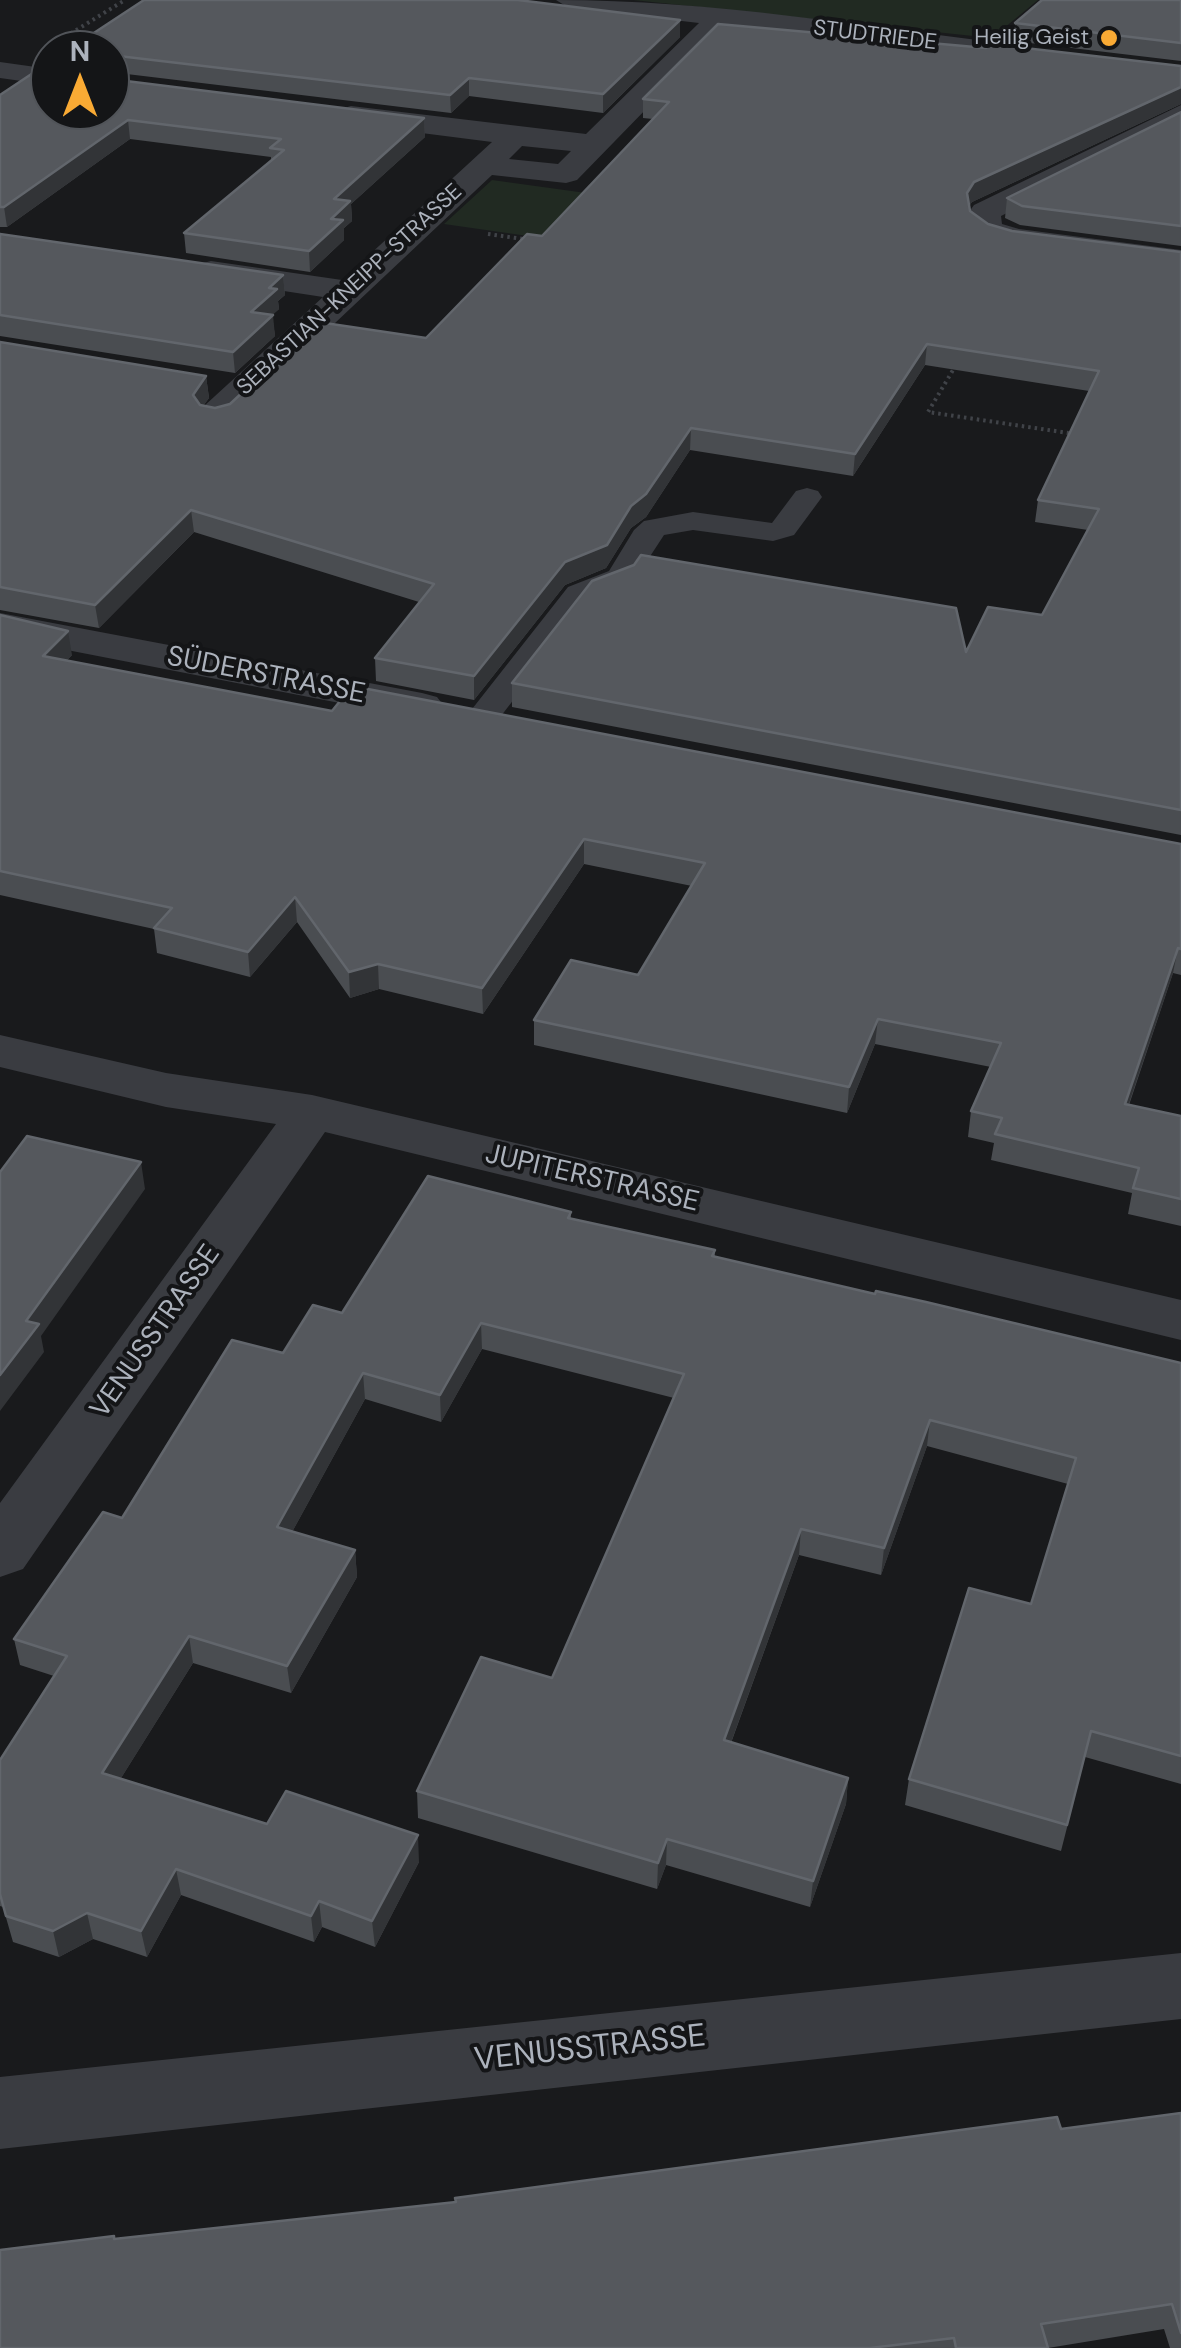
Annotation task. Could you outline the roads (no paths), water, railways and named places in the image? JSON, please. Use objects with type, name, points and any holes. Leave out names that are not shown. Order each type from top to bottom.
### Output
[{"type":"street","name":"STUDTRIEDE","points":[[569,0],[1047,56]]},
{"type":"street","name":"SEBASTIAN-KNEIPP-STRASSE","points":[[485,165],[566,174],[721,17]]},
{"type":"street","points":[[0,70],[30,74]]},
{"type":"street","points":[[322,111],[592,144]]},
{"type":"street","points":[[1181,114],[985,212],[987,229],[1014,238],[1181,260]]},
{"type":"street","name":"SEBASTIAN-KNEIPP-STRASSE","points":[[211,399],[244,389],[515,136]]},
{"type":"street","points":[[175,266],[349,291]]},
{"type":"street","name":"SÜDERSTRASSE","points":[[0,625],[501,722]]},
{"type":"street","name":"JUPITERSTRASSE","points":[[0,1051],[166,1090],[312,1112],[1181,1320]]},
{"type":"street","name":"VENUSSTRASSE","points":[[0,1552],[312,1112]]},
{"type":"street","name":"VENUSSTRASSE","points":[[0,2113],[1181,1986]]},
{"type":"lane","points":[[501,722],[578,594],[621,578],[645,536],[655,527],[693,521],[773,532],[783,529],[806,497]]},
{"type":"place","name":"Heilig Geist","points":[[1109,38]]}]
